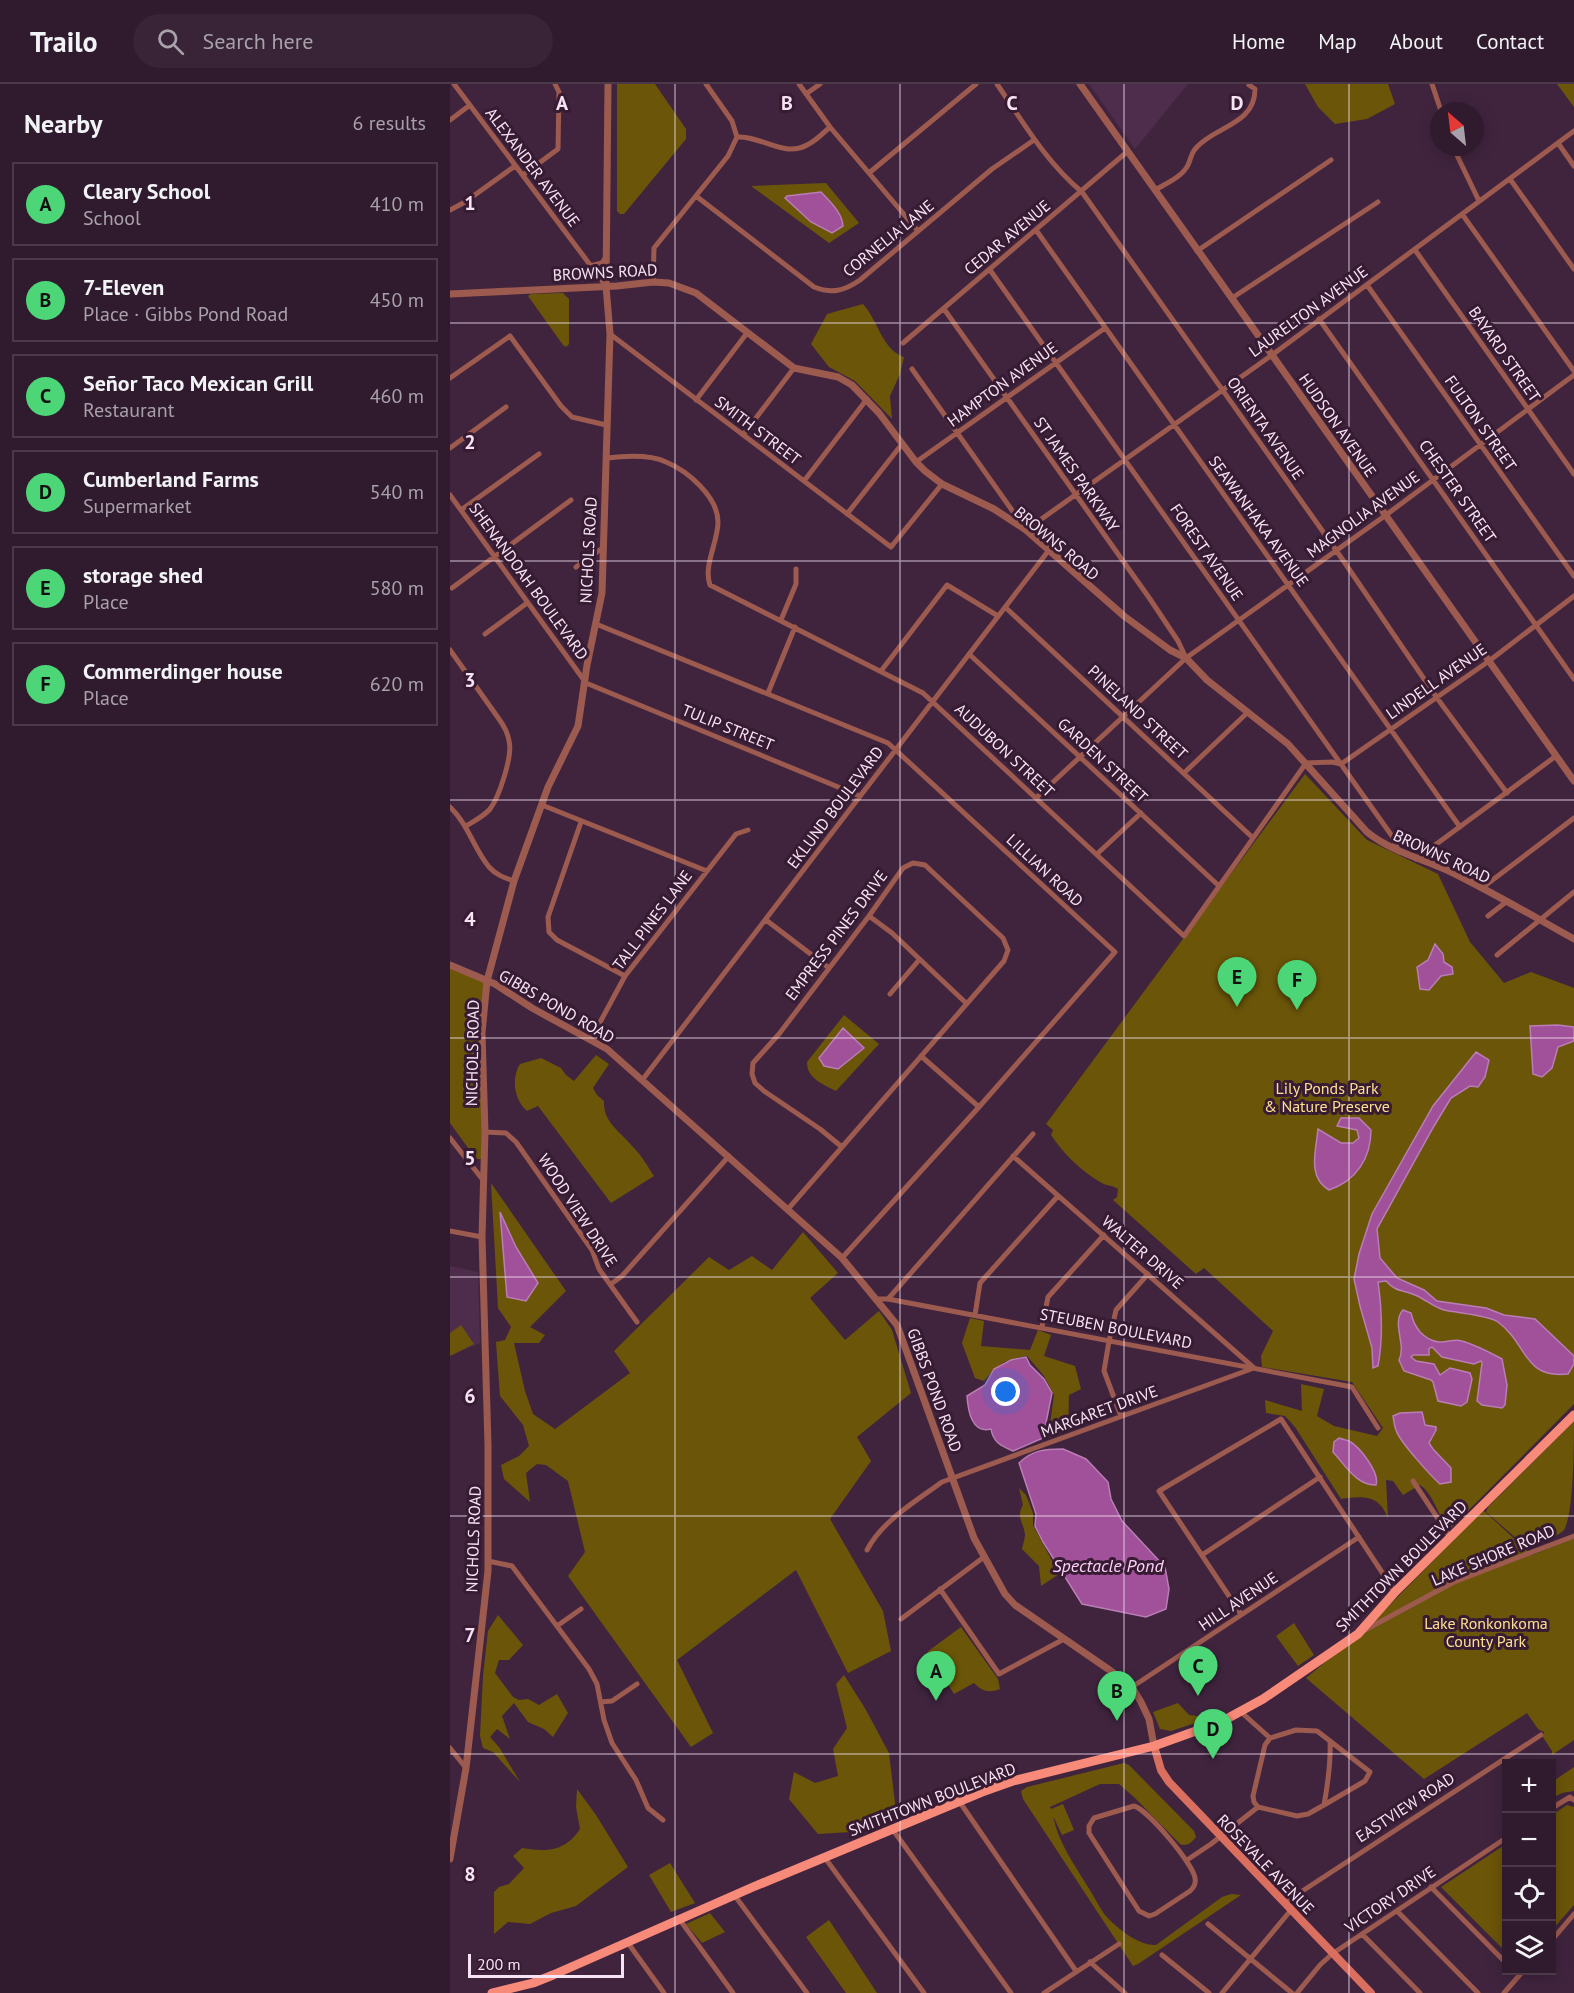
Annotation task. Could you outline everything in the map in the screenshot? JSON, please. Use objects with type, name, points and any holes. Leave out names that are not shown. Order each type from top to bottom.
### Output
[{"type":"main road","name":"SMITHTOWN BOULEVARD","points":[[492,1993],[533,1983],[959,1801],[1013,1781],[1154,1746],[1221,1722],[1241,1712],[1311,1668],[1358,1634],[1395,1592],[1574,1415]]},
{"type":"main road","name":"ROSEVALE AVENUE","points":[[1154,1746],[1161,1770],[1169,1782],[1371,1993]]},
{"type":"street","name":"ALEXANDER AVENUE","points":[[454,84],[606,286]]},
{"type":"street","points":[[523,175],[558,149],[559,92],[555,84]]},
{"type":"street","name":"NICHOLS ROAD","points":[[450,1859],[451,1841],[466,1768],[488,1561],[488,1445],[482,1238],[485,1131],[482,1033],[487,981],[514,881],[548,787],[578,726],[587,665],[602,592],[610,334],[606,286],[608,84]]},
{"type":"street","points":[[653,282],[654,248],[728,156],[737,137],[732,122],[706,84]]},
{"type":"street","points":[[799,84],[830,127],[918,231]]},
{"type":"street","points":[[806,94],[820,84]]},
{"type":"street","points":[[869,173],[976,84]]},
{"type":"street","name":"ORIENTA AVENUE","points":[[997,84],[1034,140],[1059,171],[1082,192],[1336,550],[1437,698],[1507,793]]},
{"type":"street","name":"HUDSON AVENUE","points":[[1080,84],[1574,781]]},
{"type":"street","points":[[1432,84],[1438,102]]},
{"type":"street","points":[[1155,189],[1181,174],[1188,166],[1196,147],[1247,113],[1255,97],[1254,89],[1249,85]]},
{"type":"street","points":[[450,120],[470,105]]},
{"type":"street","points":[[737,137],[748,136],[784,149],[792,149],[808,145],[830,127]]},
{"type":"street","name":"LAURELTON AVENUE","points":[[1026,530],[1272,355],[1574,131]]},
{"type":"street","name":"CORNELIA LANE","points":[[696,196],[814,287],[835,292],[848,288],[992,169],[1034,140]]},
{"type":"street","points":[[1558,143],[1574,166]]},
{"type":"street","name":"CEDAR AVENUE","points":[[903,343],[1128,151]]},
{"type":"street","points":[[1457,156],[1479,201]]},
{"type":"street","points":[[1197,251],[1331,160]]},
{"type":"street","points":[[450,210],[514,166]]},
{"type":"street","points":[[1509,178],[1574,269]]},
{"type":"street","points":[[1232,298],[1378,202]]},
{"type":"street","points":[[1462,214],[1574,373]]},
{"type":"street","name":"SEAWANHAKA AVENUE","points":[[1036,230],[1460,827]]},
{"type":"street","name":"BAYARD STREET","points":[[1414,250],[1574,474]]},
{"type":"street","points":[[590,266],[602,263],[606,257]]},
{"type":"street","name":"FOREST AVENUE","points":[[990,270],[1392,836],[1399,852]]},
{"type":"street","name":"BROWNS ROAD","points":[[450,294],[653,282],[669,283],[696,293],[794,368],[838,377],[852,385],[867,399],[916,462],[942,484],[994,510],[1026,530],[1082,582],[1124,616],[1170,650],[1185,658],[1206,680],[1288,744],[1367,832],[1380,842],[1446,870],[1574,939]]},
{"type":"street","name":"FULTON STREET","points":[[1367,285],[1574,576]]},
{"type":"street","name":"ST JAMES PARKWAY","points":[[944,309],[1178,641],[1185,658]]},
{"type":"street","name":"CHESTER STREET","points":[[1319,319],[1574,680]]},
{"type":"street","name":"HAMPTON AVENUE","points":[[916,462],[1104,328]]},
{"type":"street","points":[[696,400],[747,333]]},
{"type":"street","name":"SMITH STREET","points":[[610,334],[891,547],[942,484]]},
{"type":"street","points":[[450,378],[510,336],[561,406],[572,417],[606,425]]},
{"type":"street","points":[[743,435],[794,368]]},
{"type":"street","points":[[912,369],[1026,530]]},
{"type":"street","name":"MAGNOLIA AVENUE","points":[[1036,798],[1185,658],[1386,515],[1529,410],[1574,373]]},
{"type":"street","points":[[804,481],[867,399]]},
{"type":"street","points":[[450,448],[506,407]]},
{"type":"street","points":[[847,514],[902,444]]},
{"type":"street","points":[[461,510],[539,454]]},
{"type":"street","name":"AUDUBON STREET","points":[[607,458],[623,456],[666,461],[698,485],[714,501],[717,510],[718,522],[707,576],[710,585],[923,693],[1184,936],[1219,886]]},
{"type":"street","name":"SHENANDOAH BOULEVARD","points":[[450,495],[586,683]]},
{"type":"street","points":[[452,588],[571,500]]},
{"type":"street","points":[[576,567],[604,547]]},
{"type":"street","name":"EKLUND BOULEVARD","points":[[643,1079],[1049,550]]},
{"type":"street","points":[[781,621],[796,584],[796,569]]},
{"type":"street","points":[[881,671],[947,585],[998,616]]},
{"type":"street","name":"LINDELL AVENUE","points":[[1341,765],[1489,661],[1574,596]]},
{"type":"street","points":[[485,634],[527,603]]},
{"type":"street","name":"PINELAND STREET","points":[[1005,607],[1252,837]]},
{"type":"street","name":"LILLIAN ROAD","points":[[596,624],[888,743],[1115,952],[842,1258]]},
{"type":"street","points":[[768,693],[795,627]]},
{"type":"street","points":[[450,650],[499,719],[506,730],[510,744],[508,760],[490,809],[466,826]]},
{"type":"street","name":"GARDEN STREET","points":[[969,654],[1219,886]]},
{"type":"street","name":"TULIP STREET","points":[[586,683],[860,795]]},
{"type":"street","points":[[1184,773],[1248,712]]},
{"type":"street","points":[[1416,859],[1556,756]]},
{"type":"street","points":[[1219,886],[1306,764],[1332,762],[1341,765]]},
{"type":"street","points":[[542,805],[706,871]]},
{"type":"street","points":[[450,807],[466,826],[489,866],[498,875],[514,881]]},
{"type":"street","points":[[1097,854],[1141,813]]},
{"type":"street","points":[[1482,888],[1574,818]]},
{"type":"street","points":[[581,822],[548,916],[549,932],[557,940],[625,976]]},
{"type":"street","name":"TALL PINES LANE","points":[[591,1039],[625,976],[736,834],[748,830]]},
{"type":"street","name":"EMPRESS PINES DRIVE","points":[[788,1209],[842,1147],[921,1056],[966,1003],[1004,961],[1008,950],[1003,938],[925,865],[913,863],[903,868],[779,1034],[753,1063],[752,1074],[756,1083],[764,1091],[842,1147]]},
{"type":"street","points":[[1497,955],[1574,892]]},
{"type":"street","points":[[1488,916],[1506,902]]},
{"type":"street","points":[[869,916],[892,933],[966,1003]]},
{"type":"street","points":[[766,920],[829,968]]},
{"type":"street","points":[[890,994],[919,960]]},
{"type":"street","name":"GIBBS POND ROAD","points":[[450,965],[495,984],[532,1008],[607,1048],[842,1258],[897,1325],[974,1538],[1005,1594],[1015,1605],[1132,1687],[1149,1719],[1154,1746]]},
{"type":"street","points":[[921,1056],[979,1107]]},
{"type":"street","name":"WOOD VIEW DRIVE","points":[[485,1131],[506,1133],[516,1142],[592,1250],[599,1269],[637,1322]]},
{"type":"street","points":[[888,1299],[1033,1134]]},
{"type":"street","points":[[450,1138],[483,1180]]},
{"type":"street","points":[[611,1284],[622,1276],[729,1156]]},
{"type":"street","name":"WALTER DRIVE","points":[[1013,1156],[1254,1368]]},
{"type":"street","points":[[975,1315],[980,1283],[1058,1196]]},
{"type":"street","points":[[450,1231],[482,1238]]},
{"type":"street","points":[[1042,1327],[1048,1297],[1104,1235]]},
{"type":"street","points":[[1121,1416],[1104,1371],[1109,1341],[1116,1310],[1148,1274]]},
{"type":"street","name":"STEUBEN BOULEVARD","points":[[875,1299],[888,1299],[1042,1327],[1352,1386],[1378,1428]]},
{"type":"street","name":"MARGARET DRIVE","points":[[867,1550],[874,1536],[942,1482],[1254,1368]]},
{"type":"street","points":[[1241,1614],[1159,1491],[1281,1419],[1395,1592]]},
{"type":"street","points":[[1202,1555],[1320,1477]]},
{"type":"street","points":[[1413,1481],[1450,1537]]},
{"type":"street","name":"LAKE SHORE ROAD","points":[[1358,1634],[1454,1582],[1574,1536]]},
{"type":"street","name":"HILL AVENUE","points":[[1132,1687],[1359,1537]]},
{"type":"street","points":[[901,1619],[984,1557]]},
{"type":"street","points":[[488,1561],[512,1566],[589,1669],[597,1684],[604,1720],[612,1743],[636,1780],[648,1808],[663,1820]]},
{"type":"street","points":[[940,1589],[999,1674],[1064,1639]]},
{"type":"street","points":[[557,1626],[581,1609]]},
{"type":"street","points":[[601,1702],[612,1701],[637,1684]]},
{"type":"street","points":[[1241,1712],[1270,1738]]},
{"type":"street","points":[[1296,1730],[1317,1731],[1330,1741],[1370,1772],[1365,1781],[1308,1814],[1297,1816],[1258,1807],[1253,1796],[1265,1745],[1270,1738],[1296,1730]]},
{"type":"street","name":"EASTVIEW ROAD","points":[[1284,1903],[1541,1735]]},
{"type":"street","points":[[1324,1805],[1331,1760],[1330,1741]]},
{"type":"street","points":[[450,1748],[466,1768]]},
{"type":"street","points":[[1556,1805],[1570,1797],[1574,1800]]},
{"type":"street","points":[[959,1801],[1076,1971]]},
{"type":"street","points":[[1187,1860],[1258,1807]]},
{"type":"street","points":[[1127,1808],[1140,1808],[1187,1860],[1194,1873],[1196,1881],[1194,1887],[1155,1914],[1143,1915],[1094,1842],[1089,1833],[1089,1826],[1099,1815],[1127,1808]]},
{"type":"street","points":[[893,1830],[1011,1993]]},
{"type":"street","name":"VICTORY DRIVE","points":[[1297,1993],[1332,1954],[1502,1841]]},
{"type":"street","points":[[825,1858],[924,1993]]},
{"type":"street","points":[[1431,1887],[1502,1959]]},
{"type":"street","points":[[735,1896],[807,1993]]},
{"type":"street","points":[[1222,1993],[1291,1910]]},
{"type":"street","points":[[1397,1911],[1478,1993]]},
{"type":"street","points":[[1556,1934],[1574,1914]]},
{"type":"street","points":[[680,1920],[733,1993]]},
{"type":"street","points":[[1208,1924],[1292,1993]]},
{"type":"street","points":[[1362,1934],[1420,1993]]},
{"type":"street","points":[[628,1943],[664,1993]]},
{"type":"street","points":[[1044,1993],[1119,1944]]},
{"type":"street","points":[[1162,1955],[1209,1993]]},
{"type":"street","points":[[1090,1962],[1125,1993]]},
{"type":"street","points":[[1504,1993],[1519,1976]]},
{"type":"shaded area","points":[[1089,84],[1188,84],[1135,149]]},
{"type":"shaded area","points":[[450,1266],[478,1272],[480,1343],[450,1356]]},
{"type":"green space","points":[[617,84],[655,84],[686,129],[686,139],[624,214],[617,211]]},
{"type":"green space","points":[[1305,84],[1388,84],[1395,104],[1367,119],[1335,124],[1318,107]]},
{"type":"green space","points":[[1557,84],[1574,84],[1574,107]]},
{"type":"green space","points":[[826,183],[859,223],[829,243],[751,186]],"holes":[[[821,193],[838,212],[832,233],[811,222],[786,198],[787,196]]]},
{"type":"green space","points":[[563,293],[569,299],[569,344],[566,347],[528,296]]},
{"type":"green space","points":[[863,304],[890,348],[904,357],[900,374],[890,396],[892,419],[855,381],[829,367],[811,344],[827,314]]},
{"type":"green space","name":"Lily Ponds Park & Nature Preserve","points":[[1305,774],[1367,840],[1438,874],[1470,942],[1504,983],[1531,972],[1574,988],[1574,1404],[1451,1528],[1420,1485],[1403,1495],[1393,1481],[1386,1480],[1388,1519],[1380,1505],[1369,1498],[1341,1499],[1295,1427],[1285,1416],[1266,1413],[1265,1400],[1302,1411],[1301,1384],[1324,1389],[1317,1416],[1334,1426],[1377,1436],[1383,1428],[1352,1382],[1262,1367],[1261,1356],[1273,1331],[1204,1268],[1196,1274],[1113,1200],[1117,1197],[1118,1189],[1093,1178],[1079,1167],[1056,1142],[1051,1135],[1053,1130],[1046,1124]]},
{"type":"green space","points":[[450,965],[487,981],[482,1033],[484,1159],[476,1159],[450,1123]]},
{"type":"green space","points":[[844,1015],[879,1044],[836,1091],[813,1077],[807,1062]]},
{"type":"green space","points":[[596,1055],[609,1064],[593,1088],[604,1101],[606,1115],[614,1127],[640,1154],[654,1176],[611,1203],[538,1106],[527,1111],[519,1101],[515,1089],[515,1076],[520,1064],[541,1058],[561,1068],[574,1081]]},
{"type":"green space","points":[[491,1183],[566,1291],[530,1327],[545,1335],[539,1343],[514,1343],[533,1414],[555,1429],[630,1373],[614,1351],[709,1257],[729,1270],[752,1256],[772,1270],[803,1232],[838,1273],[810,1298],[845,1340],[879,1311],[892,1330],[911,1393],[857,1437],[871,1461],[830,1519],[883,1611],[891,1651],[848,1673],[796,1570],[677,1660],[713,1733],[691,1747],[568,1576],[585,1552],[568,1481],[546,1465],[537,1464],[526,1473],[530,1502],[504,1479],[501,1465],[519,1456],[529,1446],[523,1425],[500,1396],[496,1342],[505,1340],[511,1327],[498,1308]],"holes":[[[501,1214],[516,1247],[507,1296]]]},
{"type":"green space","points":[[970,1318],[984,1321],[981,1346],[1030,1350],[1038,1330],[1051,1335],[1044,1356],[1075,1366],[1081,1389],[1069,1395],[1068,1429],[1045,1437],[1050,1424],[1054,1395],[1044,1376],[1027,1356],[1002,1363],[984,1381],[975,1378],[962,1343]]},
{"type":"green space","points":[[461,1325],[474,1344],[450,1356],[450,1333]]},
{"type":"green space","points":[[1574,1421],[1573,1479],[1567,1524],[1563,1531],[1555,1536],[1524,1545],[1486,1512],[1488,1507]]},
{"type":"green space","points":[[1019,1488],[1026,1495],[1033,1513],[1033,1525],[1059,1574],[1041,1586],[1039,1566],[1022,1549],[1025,1534],[1020,1516],[1023,1505]]},
{"type":"green space","name":"Lake Ronkonkoma County Park","points":[[1483,1510],[1532,1555],[1574,1538],[1574,1740],[1552,1755],[1543,1737],[1544,1732],[1538,1729],[1527,1713],[1424,1779],[1306,1678],[1372,1623]]},
{"type":"green space","points":[[498,1615],[523,1645],[509,1660],[499,1660],[495,1673],[513,1697],[519,1700],[528,1699],[539,1705],[557,1694],[568,1713],[553,1737],[544,1729],[528,1722],[514,1703],[502,1716],[510,1739],[497,1729],[490,1737],[499,1747],[520,1782],[493,1752],[483,1748],[480,1736],[488,1631]]},
{"type":"green space","points":[[1294,1623],[1314,1655],[1298,1666],[1276,1636]]},
{"type":"green space","points":[[961,1627],[998,1679],[1000,1689],[986,1691],[974,1683],[954,1694],[927,1652]]},
{"type":"green space","points":[[844,1675],[889,1753],[896,1811],[851,1832],[818,1834],[789,1799],[794,1772],[815,1783],[838,1776],[833,1749],[847,1728],[836,1684]]},
{"type":"green space","points":[[1178,1703],[1189,1715],[1208,1719],[1171,1731],[1160,1729],[1153,1712]]},
{"type":"green space","points":[[1124,1763],[1129,1765],[1194,1831],[1196,1837],[1187,1844],[1180,1844],[1119,1784],[1100,1784],[1050,1807],[1051,1809],[1063,1804],[1074,1830],[1062,1835],[1053,1816],[1055,1826],[1072,1861],[1105,1915],[1135,1939],[1149,1945],[1156,1945],[1222,1897],[1231,1894],[1241,1895],[1133,1966],[1023,1799],[1021,1791],[1027,1787]]},
{"type":"green space","points":[[1574,1767],[1574,1791],[1556,1796],[1556,1779]]},
{"type":"green space","points":[[577,1789],[628,1867],[576,1906],[551,1913],[530,1924],[508,1922],[494,1934],[494,1892],[499,1887],[509,1884],[524,1868],[513,1856],[522,1848],[554,1849],[568,1842],[580,1829],[576,1807]]},
{"type":"green space","points":[[1567,1805],[1574,1807],[1574,1905],[1556,1925],[1556,1813]]},
{"type":"green space","points":[[1502,1847],[1502,1948],[1441,1887]]},
{"type":"green space","points":[[670,1863],[695,1903],[671,1912],[649,1875]]},
{"type":"green space","points":[[710,1913],[725,1932],[702,1943],[686,1924]]},
{"type":"green space","points":[[829,1920],[877,1993],[846,1993],[806,1937]]},
{"type":"water","points":[[821,192],[835,208],[842,221],[843,226],[832,233],[811,222],[785,198]]},
{"type":"water","points":[[1435,944],[1443,954],[1444,962],[1452,967],[1453,974],[1441,976],[1429,990],[1420,989],[1417,967],[1428,960]]},
{"type":"water","points":[[1530,1026],[1574,1027],[1574,1041],[1558,1047],[1552,1068],[1542,1077],[1533,1074]]},
{"type":"water","points":[[843,1028],[864,1048],[838,1069],[824,1066],[819,1058]]},
{"type":"water","points":[[1476,1052],[1489,1060],[1485,1077],[1478,1087],[1470,1086],[1451,1098],[1434,1126],[1377,1229],[1380,1258],[1397,1278],[1424,1290],[1437,1301],[1486,1308],[1504,1315],[1535,1319],[1574,1356],[1574,1364],[1568,1374],[1553,1374],[1534,1366],[1508,1331],[1498,1322],[1480,1316],[1440,1309],[1415,1295],[1397,1289],[1386,1281],[1378,1282],[1381,1345],[1378,1366],[1373,1368],[1372,1348],[1354,1279],[1359,1254],[1372,1214],[1433,1106]]},
{"type":"water","points":[[1341,1118],[1359,1118],[1371,1130],[1370,1140],[1365,1159],[1360,1167],[1347,1181],[1329,1190],[1322,1185],[1315,1171],[1318,1129],[1341,1143],[1353,1143],[1359,1138],[1357,1130],[1337,1126]]},
{"type":"water","points":[[500,1212],[516,1247],[538,1283],[526,1301],[507,1297]]},
{"type":"water","points":[[1403,1310],[1411,1313],[1417,1328],[1428,1339],[1439,1342],[1462,1341],[1502,1359],[1507,1385],[1505,1405],[1502,1408],[1482,1405],[1477,1401],[1481,1361],[1474,1364],[1442,1357],[1432,1347],[1429,1349],[1429,1355],[1411,1357],[1416,1361],[1434,1364],[1440,1375],[1450,1368],[1470,1373],[1472,1379],[1467,1402],[1461,1406],[1438,1401],[1431,1380],[1404,1371],[1399,1360],[1401,1348],[1398,1321]]},
{"type":"water","points":[[1026,1357],[1052,1393],[1043,1438],[1013,1451],[998,1443],[991,1429],[985,1430],[975,1425],[968,1408],[967,1396],[985,1385],[994,1369],[1011,1360]]},
{"type":"water","points":[[1422,1412],[1425,1425],[1436,1427],[1429,1443],[1451,1468],[1451,1482],[1440,1484],[1409,1450],[1395,1428],[1393,1416],[1400,1413]]},
{"type":"water","points":[[1339,1438],[1349,1441],[1363,1454],[1375,1474],[1376,1485],[1357,1478],[1333,1452],[1334,1442]]},
{"type":"water","name":"Spectacle Pond","points":[[1063,1449],[1086,1459],[1108,1482],[1111,1499],[1122,1521],[1165,1567],[1169,1589],[1166,1609],[1146,1617],[1082,1604],[1035,1526],[1036,1514],[1019,1463],[1039,1451]]},
{"type":"place","name":"storage shed","points":[[1237,1007]]},
{"type":"place","name":"Commerdinger house","points":[[1297,1010]]},
{"type":"place","name":"Señor Taco Mexican Grill","points":[[1198,1696]]},
{"type":"place","name":"Cleary School","points":[[936,1701]]},
{"type":"place","name":"7-Eleven","points":[[1117,1721]]},
{"type":"place","name":"Cumberland Farms","points":[[1213,1759]]}]
